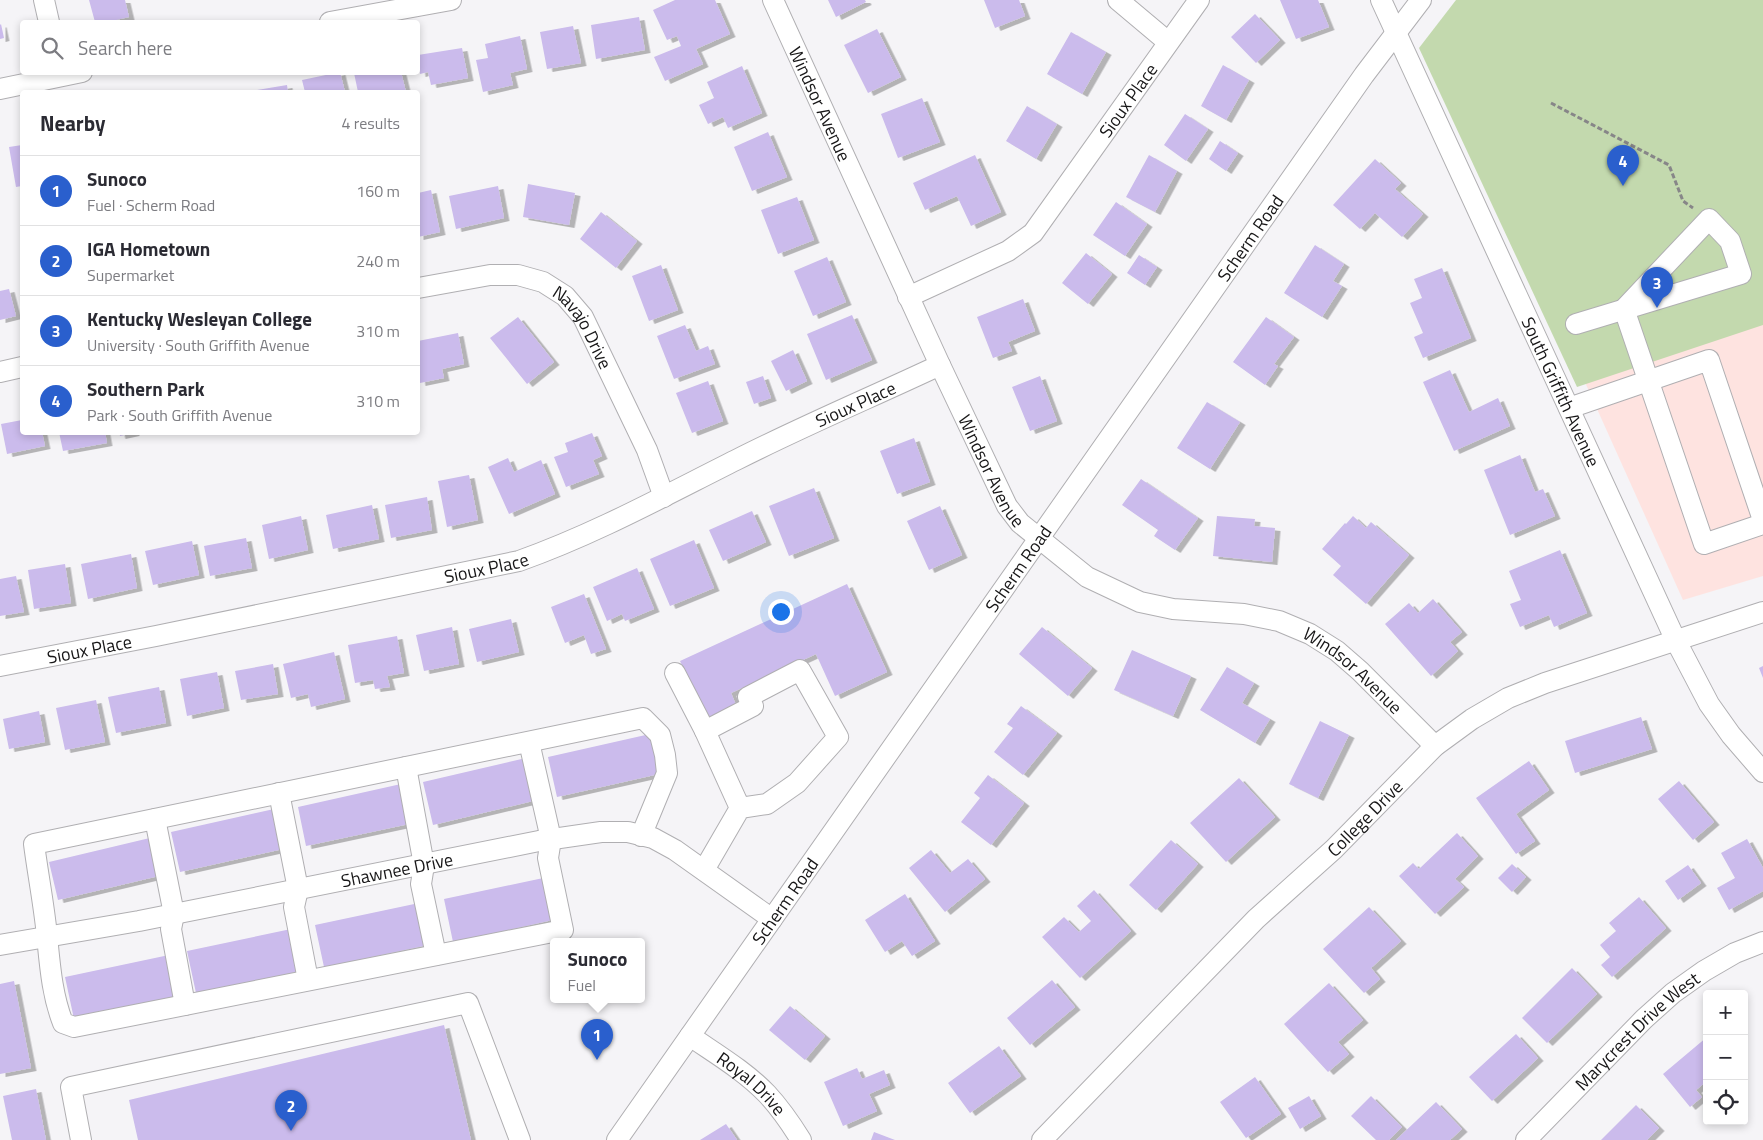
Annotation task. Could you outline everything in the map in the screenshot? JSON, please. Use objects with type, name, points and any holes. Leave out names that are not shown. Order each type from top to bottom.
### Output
[{"type":"street","points":[[44,0],[48,20]]},
{"type":"street","points":[[339,20],[409,4],[451,0]]},
{"type":"street","name":"Windsor Avenue","points":[[773,0],[940,366],[1007,506],[1020,523],[1087,578],[1140,602],[1173,609],[1244,614],[1279,621],[1310,634],[1337,651],[1360,671],[1435,746]]},
{"type":"street","points":[[1118,0],[1168,42]]},
{"type":"street","name":"Sioux Place","points":[[908,297],[1008,251],[1033,233],[1199,0]]},
{"type":"street","name":"South Griffith Avenue","points":[[1381,0],[1676,641],[1709,704],[1731,735],[1763,772]]},
{"type":"street","name":"Scherm Road","points":[[617,1140],[1364,75],[1421,0]]},
{"type":"street","points":[[0,89],[59,75]]},
{"type":"street","points":[[1576,324],[1741,274],[1730,241],[1709,219],[1624,309]]},
{"type":"street","name":"Navajo Drive","points":[[420,288],[490,274],[518,275],[543,282],[565,296],[583,317],[647,450],[664,497]]},
{"type":"street","points":[[1624,309],[1704,544],[1763,524]]},
{"type":"street","points":[[1569,408],[1709,360],[1763,520]]},
{"type":"street","name":"Sioux Place","points":[[0,666],[156,636],[519,561],[561,546],[664,497],[737,459],[940,366]]},
{"type":"street","points":[[0,372],[20,368]]},
{"type":"street","name":"College Drive","points":[[1042,1140],[1256,919],[1334,849],[1435,746],[1472,719],[1508,698],[1545,683],[1763,612]]},
{"type":"street","points":[[705,731],[753,706],[748,697],[800,670],[838,737],[798,783],[767,804],[740,808]]},
{"type":"street","points":[[675,673],[705,731],[740,808]]},
{"type":"street","points":[[530,742],[551,840],[548,858],[563,930],[74,1027],[63,1023],[55,1003],[49,967],[47,937],[34,844],[643,718],[660,735],[667,773],[641,836]]},
{"type":"street","points":[[406,767],[424,864],[421,884],[436,955]]},
{"type":"street","points":[[279,793],[298,889],[294,907],[308,980]]},
{"type":"street","points":[[704,870],[740,808]]},
{"type":"street","points":[[154,819],[174,914],[171,929],[185,1005]]},
{"type":"street","name":"Shawnee Drive","points":[[0,945],[174,914],[424,864],[601,832],[628,832],[652,838],[675,850],[772,919]]},
{"type":"street","name":"Marycrest Drive West","points":[[1526,1140],[1644,1019],[1673,993],[1704,971],[1735,953],[1763,942]]},
{"type":"street","points":[[81,1140],[71,1087],[468,1003],[520,1140]]},
{"type":"street","name":"Royal Drive","points":[[690,1036],[746,1074],[767,1094],[789,1120],[802,1140]]},
{"type":"path","points":[[1551,103],[1670,165],[1683,201],[1709,219]]},
{"type":"shaded area","points":[[1763,0],[1763,576],[1683,600],[1431,40]]},
{"type":"green space","points":[[1456,0],[1763,0],[1763,325],[1577,387],[1419,48]]},
{"type":"building","points":[[89,0],[125,0],[129,17],[116,20],[94,20]]},
{"type":"building","points":[[675,0],[715,0],[730,34],[696,49],[703,64],[665,81],[654,57],[681,46],[677,36],[667,40],[653,10]]},
{"type":"building","points":[[828,0],[865,0],[866,2],[836,17]]},
{"type":"building","points":[[984,0],[1019,0],[1025,16],[995,28]]},
{"type":"building","points":[[1280,0],[1318,0],[1329,27],[1296,39]]},
{"type":"building","points":[[1255,14],[1280,40],[1256,63],[1231,37]]},
{"type":"building","points":[[639,17],[645,50],[596,59],[591,25]]},
{"type":"building","points":[[0,25],[4,38],[0,39]]},
{"type":"building","points":[[573,26],[581,63],[547,69],[540,32]]},
{"type":"building","points":[[877,29],[901,77],[868,93],[844,45]]},
{"type":"building","points":[[1071,32],[1106,52],[1082,94],[1047,74]]},
{"type":"building","points":[[520,36],[527,69],[510,73],[513,85],[483,92],[476,60],[488,58],[485,44]]},
{"type":"building","points":[[462,48],[468,78],[431,85],[428,72],[420,74],[420,55]]},
{"type":"building","points":[[1223,65],[1249,80],[1226,120],[1201,106]]},
{"type":"building","points":[[742,66],[762,113],[728,128],[723,117],[708,124],[699,105],[714,98],[707,82]]},
{"type":"building","points":[[326,75],[341,75],[344,90],[304,90],[302,80]]},
{"type":"building","points":[[354,75],[402,75],[406,90],[358,90]]},
{"type":"building","points":[[287,85],[288,90],[257,90]]},
{"type":"building","points":[[922,98],[940,142],[898,158],[881,114]]},
{"type":"building","points":[[1027,106],[1057,124],[1036,159],[1006,141]]},
{"type":"building","points":[[1185,114],[1208,129],[1186,161],[1164,145]]},
{"type":"building","points":[[768,132],[787,177],[752,191],[734,147]]},
{"type":"building","points":[[1220,141],[1238,153],[1226,171],[1209,159]]},
{"type":"building","points":[[20,145],[20,186],[16,187],[9,147]]},
{"type":"building","points":[[975,155],[1001,212],[971,226],[957,196],[925,210],[913,183]]},
{"type":"building","points":[[1149,155],[1177,171],[1155,212],[1126,197]]},
{"type":"building","points":[[1375,159],[1401,183],[1395,189],[1423,214],[1402,237],[1375,213],[1360,229],[1333,205]]},
{"type":"building","points":[[528,184],[575,193],[569,225],[523,217]]},
{"type":"building","points":[[498,186],[504,218],[456,229],[449,196]]},
{"type":"building","points":[[431,190],[440,232],[420,237],[420,193]]},
{"type":"building","points":[[797,197],[814,240],[778,254],[761,210]]},
{"type":"building","points":[[1116,202],[1147,224],[1125,256],[1093,235]]},
{"type":"building","points":[[601,212],[637,241],[616,268],[580,239]]},
{"type":"building","points":[[1315,245],[1344,264],[1333,281],[1342,286],[1322,317],[1284,293]]},
{"type":"building","points":[[1086,253],[1112,274],[1088,304],[1062,283]]},
{"type":"building","points":[[1139,255],[1157,267],[1145,285],[1127,273]]},
{"type":"building","points":[[827,257],[846,302],[813,316],[794,271]]},
{"type":"building","points":[[661,265],[678,310],[649,321],[632,276]]},
{"type":"building","points":[[1442,268],[1471,338],[1423,358],[1414,337],[1423,333],[1410,303],[1422,298],[1414,279]]},
{"type":"building","points":[[9,289],[16,316],[0,320],[0,291]]},
{"type":"building","points":[[1023,299],[1035,331],[1008,342],[1012,351],[993,358],[977,317]]},
{"type":"building","points":[[852,315],[872,360],[826,380],[807,334]]},
{"type":"building","points":[[518,317],[554,362],[527,384],[490,338]]},
{"type":"building","points":[[1266,317],[1294,337],[1274,364],[1278,366],[1265,385],[1233,362]]},
{"type":"building","points":[[685,325],[696,351],[708,346],[715,364],[674,379],[657,336]]},
{"type":"building","points":[[458,333],[464,364],[442,369],[444,378],[420,383],[420,341]]},
{"type":"building","points":[[793,350],[807,381],[786,391],[771,361]]},
{"type":"building","points":[[1450,370],[1469,412],[1498,398],[1510,426],[1454,451],[1423,382]]},
{"type":"building","points":[[763,376],[771,398],[754,404],[746,382]]},
{"type":"building","points":[[1040,376],[1057,421],[1030,431],[1012,387]]},
{"type":"building","points":[[708,381],[723,421],[692,433],[676,393]]},
{"type":"building","points":[[1207,402],[1240,422],[1210,469],[1177,448]]},
{"type":"building","points":[[20,420],[20,435],[43,435],[45,446],[7,454],[1,424]]},
{"type":"building","points":[[592,433],[602,456],[593,460],[599,474],[566,487],[554,457],[568,452],[565,443]]},
{"type":"building","points":[[60,435],[106,435],[107,443],[63,451]]},
{"type":"building","points":[[914,438],[930,482],[897,494],[880,451]]},
{"type":"building","points":[[1520,455],[1535,492],[1543,489],[1555,516],[1510,535],[1484,470]]},
{"type":"building","points":[[508,458],[514,472],[541,460],[555,494],[509,514],[488,467]]},
{"type":"building","points":[[469,475],[478,520],[447,527],[438,481]]},
{"type":"building","points":[[1141,479],[1198,518],[1175,550],[1154,536],[1158,530],[1122,505]]},
{"type":"building","points":[[814,488],[834,538],[789,556],[769,506]]},
{"type":"building","points":[[427,497],[432,530],[391,538],[385,505]]},
{"type":"building","points":[[372,505],[379,539],[333,549],[326,515]]},
{"type":"building","points":[[940,506],[962,555],[929,570],[907,521]]},
{"type":"building","points":[[752,511],[766,542],[723,561],[709,530]]},
{"type":"building","points":[[301,516],[308,550],[269,559],[262,525]]},
{"type":"building","points":[[1217,516],[1255,519],[1254,526],[1275,528],[1272,562],[1213,556]]},
{"type":"building","points":[[1353,516],[1366,528],[1371,522],[1409,555],[1366,604],[1333,575],[1341,566],[1322,549]]},
{"type":"building","points":[[246,538],[252,568],[210,576],[204,546]]},
{"type":"building","points":[[694,540],[714,588],[670,606],[650,559]]},
{"type":"building","points":[[192,541],[199,575],[153,585],[145,551]]},
{"type":"building","points":[[1560,550],[1587,613],[1554,627],[1549,615],[1520,627],[1510,604],[1521,600],[1509,571]]},
{"type":"building","points":[[131,554],[137,588],[88,599],[81,564]]},
{"type":"building","points":[[65,564],[71,603],[34,609],[28,570]]},
{"type":"building","points":[[637,568],[654,609],[625,621],[622,614],[607,621],[593,587]]},
{"type":"building","points":[[16,576],[24,612],[0,616],[0,579]]},
{"type":"building","points":[[847,584],[887,672],[835,696],[816,654],[731,693],[736,705],[707,718],[680,661]]},
{"type":"building","points":[[584,594],[606,649],[591,654],[584,635],[565,643],[551,607]]},
{"type":"building","points":[[1433,599],[1462,632],[1450,642],[1458,651],[1431,676],[1385,624],[1409,603],[1418,613]]},
{"type":"building","points":[[511,619],[519,652],[477,662],[469,629]]},
{"type":"building","points":[[452,627],[459,664],[424,671],[416,635]]},
{"type":"building","points":[[1042,627],[1092,668],[1068,696],[1019,654]]},
{"type":"building","points":[[397,636],[404,673],[387,676],[390,687],[375,689],[373,680],[355,683],[348,645]]},
{"type":"building","points":[[1132,650],[1191,676],[1173,716],[1114,690]]},
{"type":"building","points":[[334,652],[345,699],[311,707],[308,694],[291,698],[283,664]]},
{"type":"building","points":[[273,664],[278,694],[241,700],[235,671]]},
{"type":"building","points":[[1763,666],[1763,678],[1759,668]]},
{"type":"building","points":[[1227,667],[1254,683],[1242,703],[1270,719],[1255,743],[1200,710]]},
{"type":"building","points":[[217,672],[224,708],[187,716],[180,679]]},
{"type":"building","points":[[159,687],[166,723],[116,733],[108,697]]},
{"type":"building","points":[[96,700],[105,742],[65,750],[56,708]]},
{"type":"building","points":[[1021,706],[1057,733],[1023,775],[994,752],[1013,728],[1007,724]]},
{"type":"building","points":[[39,711],[45,742],[9,749],[3,719]]},
{"type":"building","points":[[1641,717],[1652,749],[1575,773],[1565,741]]},
{"type":"building","points":[[1320,721],[1349,735],[1318,798],[1289,784]]},
{"type":"building","points":[[650,734],[659,774],[557,797],[548,757]]},
{"type":"building","points":[[526,758],[537,800],[433,825],[423,782]]},
{"type":"building","points":[[1529,761],[1549,790],[1516,814],[1535,841],[1516,854],[1476,798]]},
{"type":"building","points":[[988,775],[1024,803],[991,845],[961,822],[980,798],[974,793]]},
{"type":"building","points":[[1239,778],[1275,817],[1226,862],[1190,823]]},
{"type":"building","points":[[1679,781],[1714,822],[1693,840],[1658,799]]},
{"type":"building","points":[[401,784],[409,824],[306,846],[298,807]]},
{"type":"building","points":[[274,809],[283,849],[180,872],[171,832]]},
{"type":"building","points":[[1457,833],[1478,856],[1455,879],[1464,887],[1435,914],[1399,876],[1413,863],[1419,869]]},
{"type":"building","points":[[154,837],[163,875],[58,900],[49,862]]},
{"type":"building","points":[[1747,839],[1763,868],[1763,891],[1729,910],[1717,888],[1735,878],[1721,853]]},
{"type":"building","points":[[1171,840],[1198,864],[1156,910],[1129,885]]},
{"type":"building","points":[[931,850],[950,873],[968,859],[985,879],[945,912],[909,868]]},
{"type":"building","points":[[1512,864],[1526,877],[1512,892],[1498,878]]},
{"type":"building","points":[[1688,865],[1701,883],[1678,900],[1665,881]]},
{"type":"building","points":[[548,877],[557,919],[453,942],[444,899]]},
{"type":"building","points":[[1094,890],[1131,931],[1080,978],[1042,937],[1064,917],[1079,932],[1091,921],[1077,906]]},
{"type":"building","points":[[905,894],[935,941],[912,956],[902,941],[885,952],[865,920]]},
{"type":"building","points":[[1639,897],[1666,928],[1612,977],[1601,965],[1610,957],[1600,945],[1616,931],[1609,923]]},
{"type":"building","points":[[419,903],[428,945],[324,967],[315,925]]},
{"type":"building","points":[[1369,907],[1401,941],[1371,968],[1380,979],[1364,993],[1323,949]]},
{"type":"building","points":[[291,929],[300,971],[196,993],[187,951]]},
{"type":"building","points":[[169,955],[178,997],[74,1019],[65,977]]},
{"type":"building","points":[[1572,968],[1597,994],[1547,1043],[1522,1018]]},
{"type":"building","points":[[1052,980],[1075,1007],[1030,1045],[1007,1018]]},
{"type":"building","points":[[14,981],[31,1068],[0,1074],[0,984]]},
{"type":"building","points":[[1329,983],[1363,1020],[1338,1042],[1349,1054],[1328,1072],[1284,1024]]},
{"type":"building","points":[[790,1006],[825,1036],[805,1060],[769,1030]]},
{"type":"building","points":[[444,1025],[471,1140],[138,1140],[129,1100]]},
{"type":"building","points":[[1516,1034],[1538,1058],[1492,1101],[1469,1077]]},
{"type":"building","points":[[1703,1040],[1703,1084],[1696,1090],[1702,1097],[1690,1107],[1663,1074]]},
{"type":"building","points":[[999,1046],[1021,1076],[970,1113],[948,1083]]},
{"type":"building","points":[[857,1068],[862,1079],[884,1070],[890,1085],[869,1094],[877,1111],[843,1126],[824,1082]]},
{"type":"building","points":[[1255,1077],[1281,1114],[1246,1138],[1220,1102]]},
{"type":"building","points":[[36,1089],[46,1140],[12,1140],[3,1096]]},
{"type":"building","points":[[1309,1096],[1321,1116],[1300,1129],[1288,1108]]},
{"type":"building","points":[[1371,1096],[1402,1127],[1389,1140],[1376,1140],[1351,1116]]},
{"type":"building","points":[[1436,1102],[1462,1129],[1450,1140],[1396,1140]]},
{"type":"building","points":[[1636,1105],[1659,1128],[1647,1140],[1601,1140]]},
{"type":"building","points":[[726,1124],[737,1140],[700,1140]]},
{"type":"building","points":[[874,1132],[895,1140],[871,1140]]},
{"type":"place","name":"Southern Park","points":[[1623,186]]},
{"type":"place","name":"Kentucky Wesleyan College","points":[[1657,308]]},
{"type":"place","name":"Sunoco","points":[[597,1060]]},
{"type":"place","name":"IGA Hometown","points":[[291,1131]]}]
